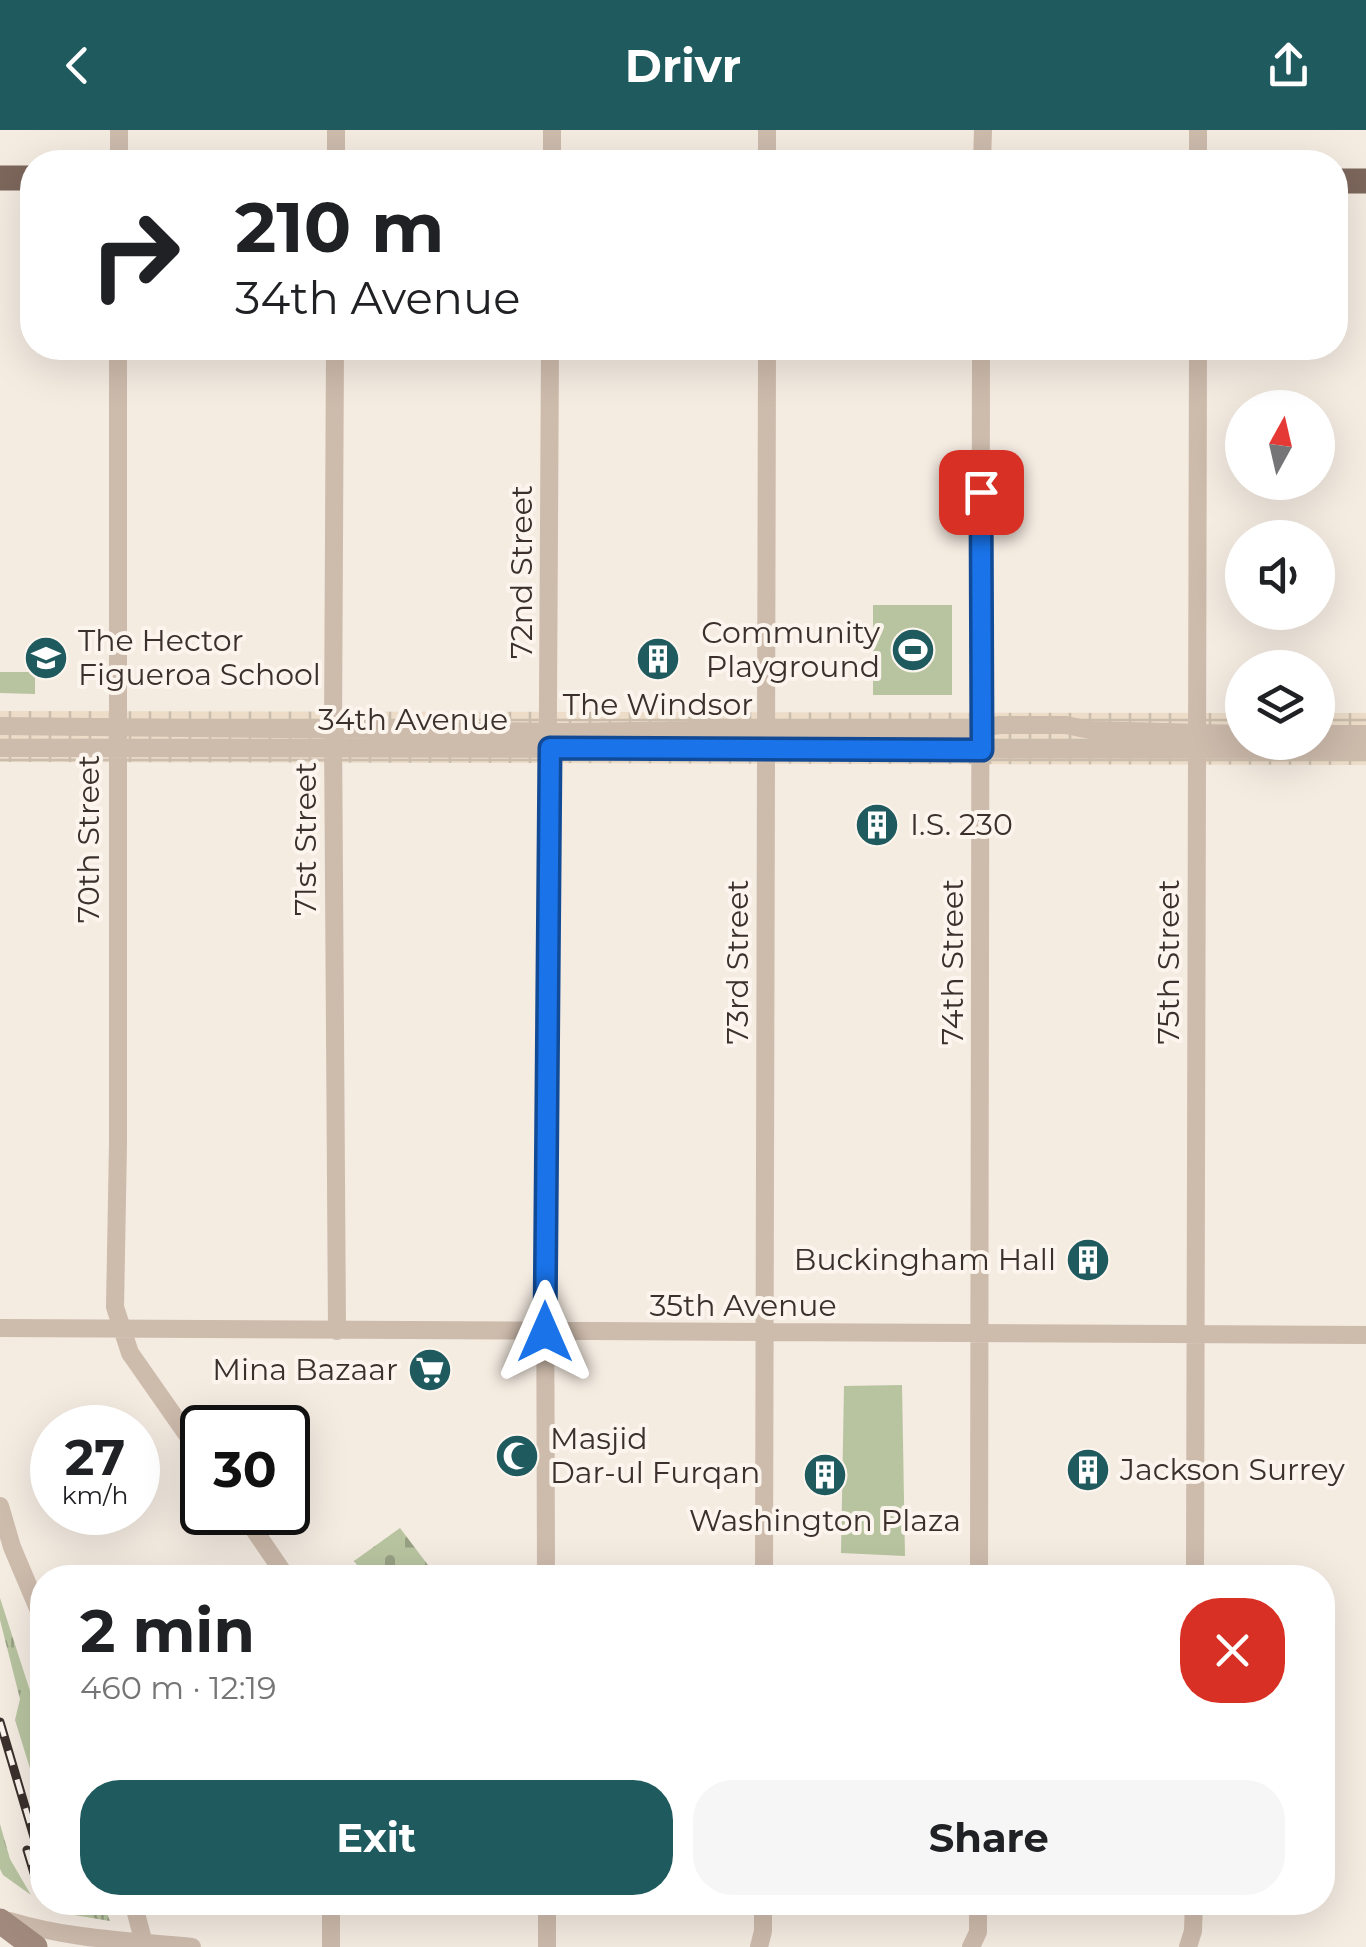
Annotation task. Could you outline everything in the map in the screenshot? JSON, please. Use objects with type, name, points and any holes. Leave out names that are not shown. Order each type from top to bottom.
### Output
[{"type":"main road","points":[[0,1920],[35,1947]]},
{"type":"street","name":"70th Street","points":[[118,360],[116,1307],[122,1329]]},
{"type":"street","name":"71st Street","points":[[336,360],[333,738],[337,1331]]},
{"type":"street","name":"72nd Street","points":[[546,1565],[550,360]]},
{"type":"street","name":"73rd Street","points":[[764,1565],[767,360]]},
{"type":"street","name":"74th Street","points":[[979,1565],[981,360]]},
{"type":"street","name":"75th Street","points":[[1195,1565],[1198,360]]},
{"type":"street","name":"34th Avenue","points":[[549,740],[766,729],[964,730],[1066,725],[1197,741],[1366,750]]},
{"type":"street","name":"34th Avenue","points":[[0,726],[117,726],[333,738],[982,750],[1225,737]]},
{"type":"street","points":[[1335,734],[1366,734]]},
{"type":"street","name":"34th Avenue","points":[[0,748],[116,748],[333,738]]},
{"type":"street","name":"35th Avenue","points":[[0,1328],[1366,1336]]},
{"type":"street","points":[[122,1329],[130,1353],[180,1425]]},
{"type":"street","points":[[0,1506],[30,1588]]},
{"type":"street","points":[[258,1535],[279,1565]]},
{"type":"street","points":[[137,1915],[145,1945]]},
{"type":"street","points":[[331,1915],[331,1947]]},
{"type":"street","points":[[547,1915],[547,1947]]},
{"type":"street","points":[[759,1947],[763,1915]]},
{"type":"street","points":[[970,1947],[978,1932],[978,1915]]},
{"type":"street","points":[[1188,1947],[1194,1915]]},
{"type":"street","points":[[0,1920],[62,1934],[192,1947]]},
{"type":"green space","name":"Community Playground","points":[[873,605],[952,605],[952,695],[873,695]]},
{"type":"green space","points":[[0,672],[35,672],[35,694],[0,693]]},
{"type":"green space","points":[[902,1385],[905,1556],[841,1553],[844,1386]]},
{"type":"green space","points":[[400,1528],[428,1565],[357,1565],[354,1561]]},
{"type":"green space","points":[[0,1598],[30,1691],[30,1768],[15,1720],[20,1699],[0,1620]]},
{"type":"green space","points":[[0,1824],[10,1859],[30,1894],[0,1869]]},
{"type":"green space","points":[[74,1915],[108,1915],[110,1921]]},
{"type":"shaded area","points":[[0,711],[1225,713],[1225,760],[1335,760],[1335,713],[1366,713],[1366,765],[0,762]]},
{"type":"railway","points":[[0,1722],[30,1823]]},
{"type":"railway","points":[[27,1850],[30,1860]]},
{"type":"place","name":"Community Playground","points":[[913,650]]},
{"type":"place","name":"The Hector Figueroa School","points":[[46,658]]},
{"type":"place","name":"The Windsor","points":[[658,659]]},
{"type":"place","name":"I.S. 230","points":[[877,825]]},
{"type":"place","name":"Buckingham Hall","points":[[1088,1260]]},
{"type":"place","name":"Mina Bazaar","points":[[430,1370]]},
{"type":"place","name":"Masjid Dar-ul Furqan","points":[[517,1456]]},
{"type":"place","name":"Jackson Surrey","points":[[1088,1470]]},
{"type":"place","name":"Washington Plaza","points":[[825,1475]]},
{"type":"route","points":[[545,1332],[550,748],[982,750],[981,492]]}]
